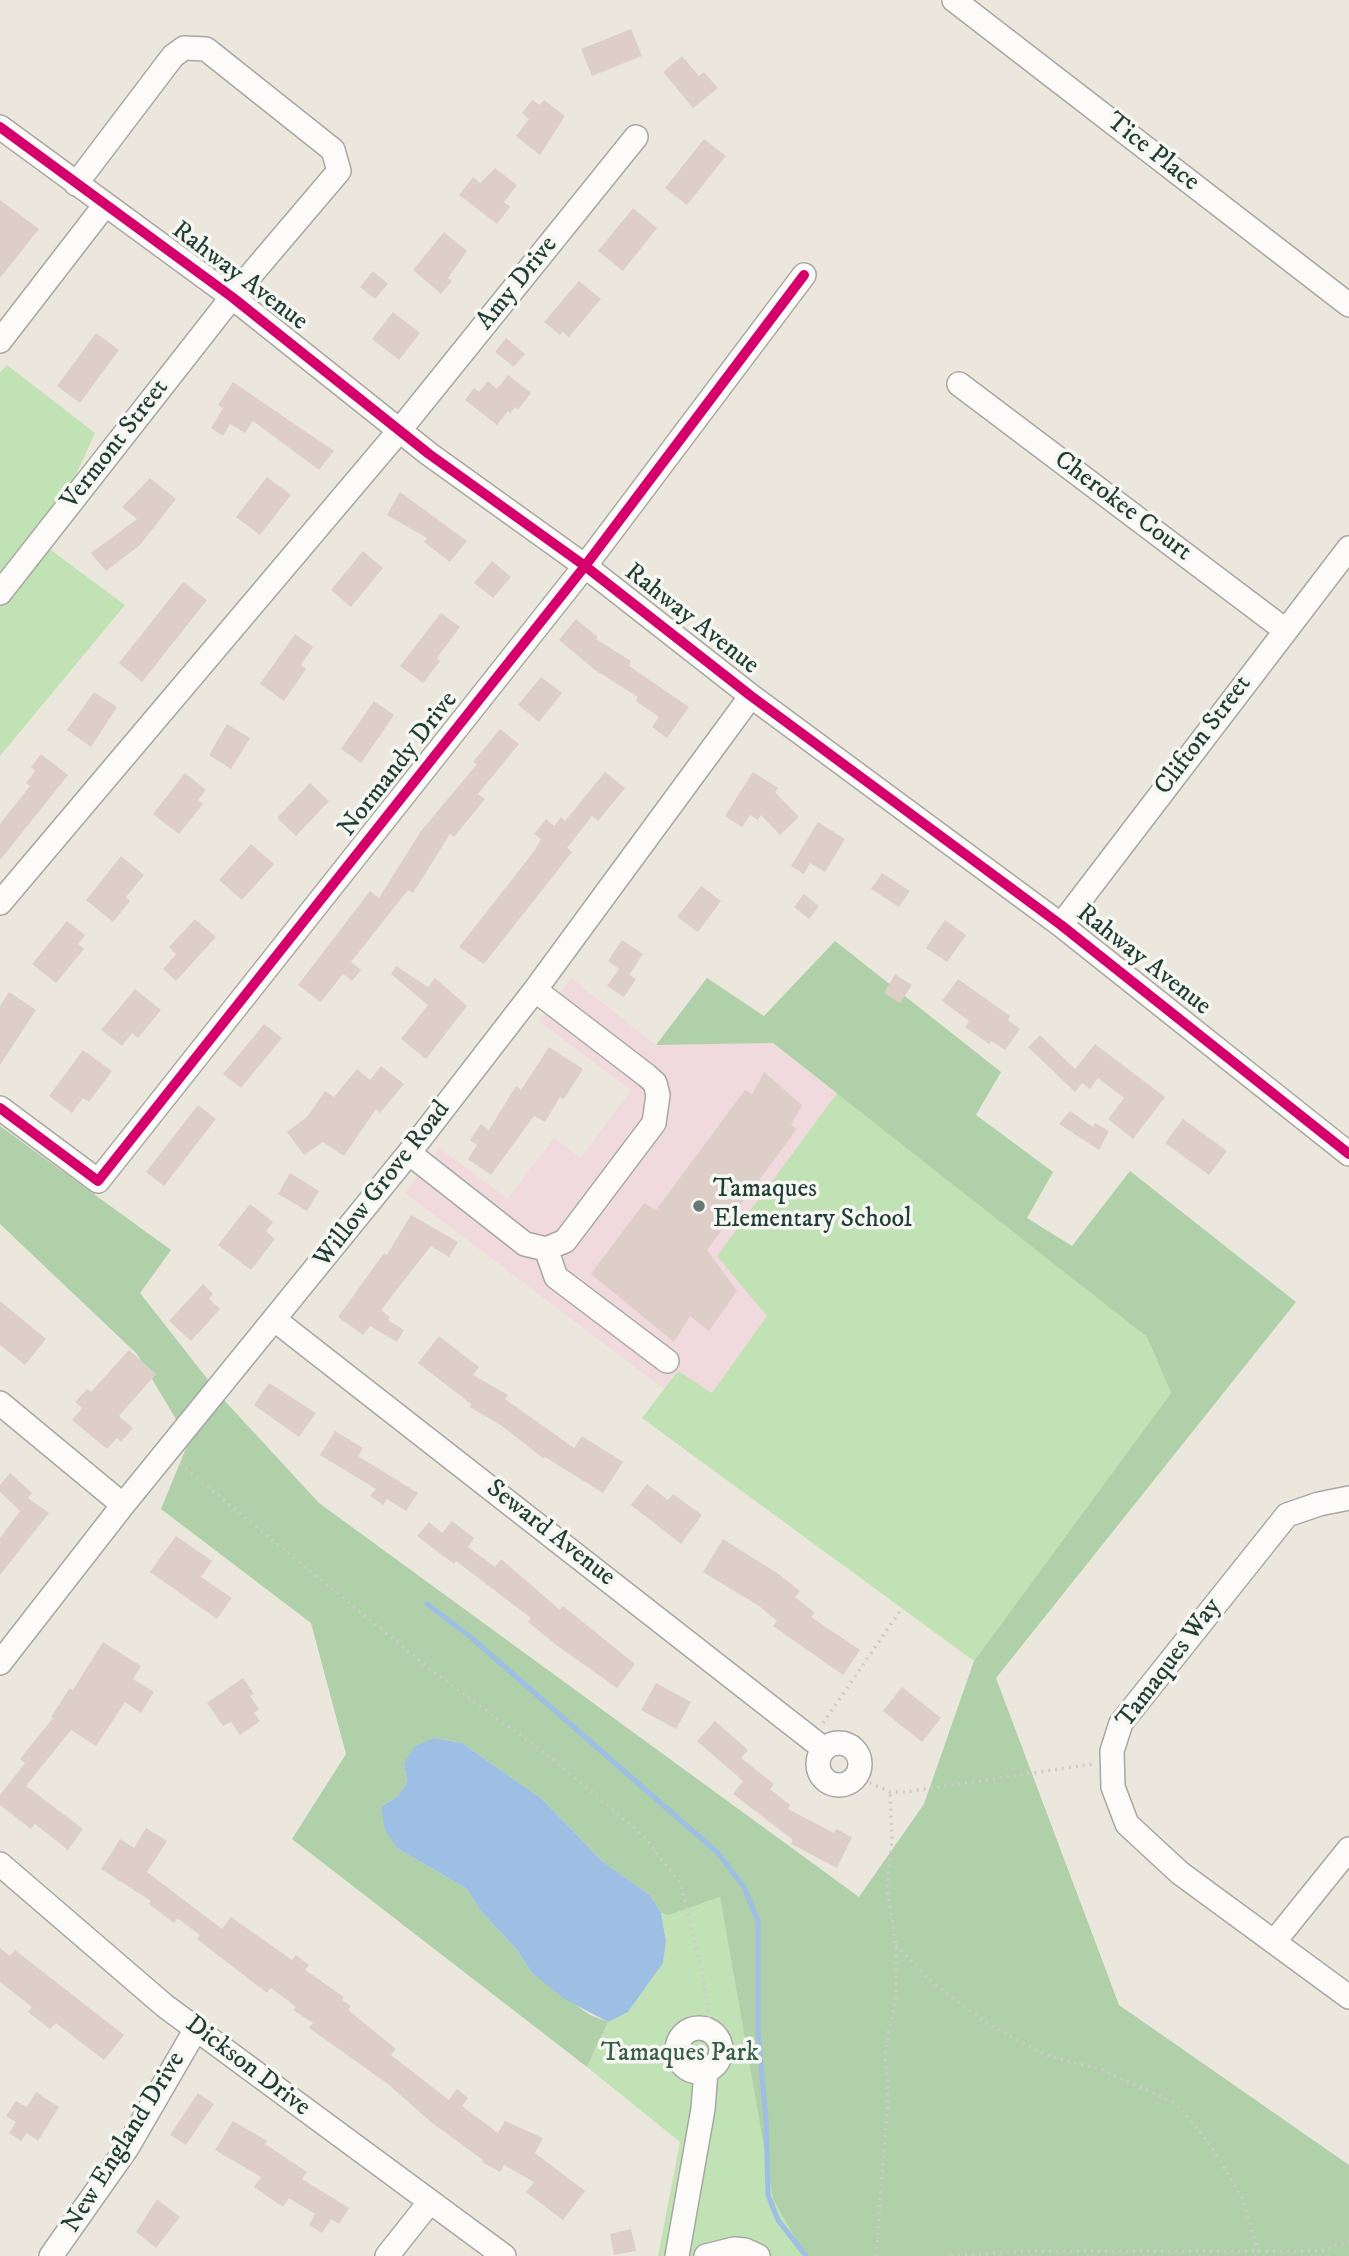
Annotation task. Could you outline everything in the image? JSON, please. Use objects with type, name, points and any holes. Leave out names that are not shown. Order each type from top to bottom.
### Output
[{"type":"street","name":"Tice Place","points":[[954,0],[1349,305]]},
{"type":"street","name":"Vermont Street","points":[[0,593],[232,297],[339,171],[333,150],[206,49],[184,48],[173,56],[76,184]]},
{"type":"street","name":"Rahway Avenue","points":[[0,127],[232,297],[400,431],[585,566],[751,696],[1061,925],[1349,1154]]},
{"type":"street","name":"Amy Drive","points":[[400,431],[636,137]]},
{"type":"street","points":[[2,337],[105,205]]},
{"type":"street","name":"Normandy Drive","points":[[0,1108],[98,1181],[585,566],[804,275]]},
{"type":"street","name":"Cherokee Court","points":[[959,384],[1285,630]]},
{"type":"street","points":[[0,903],[400,431]]},
{"type":"street","name":"Clifton Street","points":[[1061,925],[1349,548]]},
{"type":"street","name":"Willow Grove Road","points":[[0,1663],[123,1506],[409,1153],[535,990],[751,696]]},
{"type":"street","points":[[409,1153],[524,1244],[546,1249],[565,1241],[654,1123],[659,1095],[655,1083],[624,1056],[535,990]]},
{"type":"street","points":[[546,1249],[556,1277],[667,1361]]},
{"type":"street","name":"Seward Avenue","points":[[275,1320],[818,1744]]},
{"type":"street","points":[[0,1403],[123,1506]]},
{"type":"street","name":"Tamaques Way","points":[[1349,1499],[1319,1504],[1287,1515],[1121,1723],[1112,1751],[1113,1787],[1127,1824],[1180,1873],[1349,1997]]},
{"type":"street","points":[[843,1743],[855,1750],[861,1763],[857,1777],[845,1785],[831,1784],[825,1780],[818,1768],[818,1744],[843,1743]]},
{"type":"street","points":[[1274,1942],[1349,1849]]},
{"type":"street","name":"Dickson Drive","points":[[0,1864],[196,2029],[429,2203],[505,2256]]},
{"type":"street","name":"New England Drive","points":[[51,2256],[127,2148],[196,2029]]},
{"type":"street","points":[[704,2029],[711,2032],[721,2049],[717,2063],[706,2071],[692,2071],[685,2067],[680,2062],[677,2048],[679,2041],[690,2031],[704,2029]]},
{"type":"street","points":[[677,2256],[703,2109],[706,2071]]},
{"type":"street","points":[[387,2256],[429,2203]]},
{"type":"street","points":[[706,2256],[734,2249],[745,2250],[758,2256]]},
{"type":"path","points":[[167,1454],[425,1666],[545,1753],[645,1836],[681,1885],[702,1975],[711,2032]]},
{"type":"path","points":[[818,1744],[902,1608]]},
{"type":"path","points":[[857,1777],[890,1793],[1112,1762]]},
{"type":"path","points":[[876,2256],[888,2100],[885,2051],[896,1997],[896,1945],[887,1888],[892,1839],[890,1793]]},
{"type":"path","points":[[896,1945],[932,1982],[988,2024],[1045,2055],[1103,2070],[1177,2104],[1209,2143],[1243,2199],[1259,2253]]},
{"type":"path","points":[[951,2256],[1028,2251],[1259,2253],[1322,2250],[1349,2241]]},
{"type":"path","points":[[1322,2250],[1326,2256]]},
{"type":"shaded area","points":[[571,978],[656,1045],[772,1043],[1147,1337],[974,1661],[642,1418],[664,1389],[405,1193],[440,1148],[508,1199],[554,1138],[581,1158],[631,1090],[539,1021]]},
{"type":"green space","points":[[7,365],[95,433],[44,545],[125,605],[0,756],[0,372]]},
{"type":"green space","points":[[835,941],[1001,1072],[976,1115],[1053,1172],[1027,1218],[1072,1246],[1130,1171],[1296,1302],[996,1678],[1119,2005],[1349,2165],[1349,2256],[805,2256],[773,2199],[720,1897],[669,1915],[661,1913],[650,1895],[602,1861],[542,1799],[462,1743],[435,1738],[404,1763],[407,1782],[398,1796],[381,1807],[397,1848],[467,1889],[480,1910],[516,1949],[532,1973],[590,2015],[608,2022],[587,2067],[292,1839],[346,1754],[311,1623],[161,1509],[189,1441],[137,1354],[0,1224],[0,1126],[171,1250],[140,1293],[223,1399],[319,1503],[859,1897],[924,1804],[974,1661],[1171,1393],[1147,1337],[773,1043],[656,1045],[707,978],[764,1016]]},
{"type":"green space","points":[[838,1092],[1147,1337],[1171,1393],[974,1661],[642,1418],[678,1371],[712,1393],[767,1316],[717,1256]]},
{"type":"green space","name":"Tamaques Park","points":[[720,1897],[773,2199],[805,2256],[658,2256],[680,2142],[587,2067],[608,2022],[628,2012],[663,1963],[666,1941],[661,1913],[669,1915]]},
{"type":"water","points":[[435,1738],[462,1743],[542,1799],[602,1861],[650,1895],[661,1913],[666,1941],[663,1963],[628,2012],[608,2022],[563,1998],[532,1973],[516,1949],[480,1910],[467,1889],[397,1848],[385,1830],[381,1807],[398,1796],[407,1782],[404,1763],[415,1746]]},
{"type":"building","points":[[631,29],[642,56],[592,76],[581,49]]},
{"type":"building","points":[[682,56],[699,76],[704,72],[718,88],[693,108],[663,72]]},
{"type":"building","points":[[532,100],[540,105],[544,100],[565,116],[540,155],[516,136],[529,119],[522,113]]},
{"type":"building","points":[[704,139],[726,156],[687,205],[665,188]]},
{"type":"building","points":[[495,168],[517,185],[504,202],[510,207],[497,224],[459,195],[473,177],[480,183]]},
{"type":"building","points":[[0,200],[39,229],[0,278]]},
{"type":"building","points":[[633,208],[657,228],[623,271],[598,251]]},
{"type":"building","points":[[444,232],[467,251],[448,278],[452,281],[441,294],[413,270]]},
{"type":"building","points":[[373,271],[388,284],[375,299],[360,287]]},
{"type":"building","points":[[579,281],[601,299],[569,337],[563,332],[560,335],[544,322]]},
{"type":"building","points":[[393,312],[420,333],[399,360],[372,339]]},
{"type":"building","points":[[96,333],[119,350],[80,403],[57,386]]},
{"type":"building","points":[[506,338],[525,354],[514,367],[495,352]]},
{"type":"building","points":[[508,375],[531,393],[518,410],[515,407],[510,414],[508,411],[497,425],[465,400],[474,388],[479,392],[488,381],[497,389]]},
{"type":"building","points":[[233,382],[334,451],[319,470],[253,421],[245,433],[230,424],[223,436],[211,428],[223,408],[218,405]]},
{"type":"building","points":[[267,477],[291,495],[260,535],[236,517]]},
{"type":"building","points":[[150,478],[176,499],[140,545],[106,571],[91,553],[137,519],[122,507]]},
{"type":"building","points":[[400,492],[467,541],[450,562],[424,542],[427,538],[387,515]]},
{"type":"building","points":[[363,551],[383,568],[351,607],[331,590]]},
{"type":"building","points":[[492,561],[511,577],[493,598],[474,583]]},
{"type":"building","points":[[183,582],[207,600],[142,682],[119,663]]},
{"type":"building","points":[[441,613],[460,627],[437,658],[440,661],[423,683],[400,666]]},
{"type":"building","points":[[576,619],[598,637],[596,639],[631,661],[629,666],[689,707],[667,738],[652,727],[659,717],[636,701],[638,697],[595,670],[559,640]]},
{"type":"building","points":[[295,634],[313,647],[301,665],[306,669],[284,701],[260,684]]},
{"type":"building","points":[[541,677],[562,693],[539,722],[518,705]]},
{"type":"building","points":[[94,692],[117,707],[91,747],[67,730]]},
{"type":"building","points":[[374,701],[394,715],[361,763],[341,749]]},
{"type":"building","points":[[227,724],[250,738],[231,769],[209,755]]},
{"type":"building","points":[[500,729],[519,744],[478,794],[485,799],[454,837],[450,834],[413,893],[408,890],[351,962],[361,970],[352,981],[343,974],[321,1002],[298,985],[370,891],[379,898],[421,831],[477,764],[473,762]]},
{"type":"building","points":[[41,754],[68,775],[0,860],[0,824],[30,786],[26,783],[35,771],[31,767]]},
{"type":"building","points":[[605,772],[625,788],[598,821],[592,816],[567,848],[572,852],[484,964],[459,947],[535,850],[541,839],[534,834],[546,819],[554,826],[561,817],[565,821]]},
{"type":"building","points":[[753,772],[778,788],[775,792],[799,817],[780,835],[761,815],[758,820],[750,815],[742,827],[725,816]]},
{"type":"building","points":[[185,773],[206,790],[198,800],[203,804],[179,834],[153,814]]},
{"type":"building","points":[[310,783],[329,801],[296,836],[277,818]]},
{"type":"building","points":[[818,822],[845,839],[825,872],[810,863],[804,874],[791,866]]},
{"type":"building","points":[[251,844],[274,864],[242,900],[219,880]]},
{"type":"building","points":[[121,856],[144,875],[126,897],[130,901],[113,922],[86,900]]},
{"type":"building","points":[[882,873],[910,891],[899,907],[871,889]]},
{"type":"building","points":[[701,886],[721,901],[698,932],[677,917]]},
{"type":"building","points":[[804,894],[819,906],[809,919],[794,907]]},
{"type":"building","points":[[195,919],[216,937],[176,981],[163,969],[176,954],[169,947]]},
{"type":"building","points":[[945,920],[966,935],[947,962],[926,948]]},
{"type":"building","points":[[67,921],[85,935],[78,944],[84,949],[56,983],[32,964]]},
{"type":"building","points":[[622,940],[643,954],[629,975],[636,979],[624,997],[607,986],[619,969],[608,961]]},
{"type":"building","points":[[396,966],[428,987],[435,978],[467,1006],[426,1059],[401,1039],[428,1005],[391,974]]},
{"type":"building","points":[[895,974],[912,985],[900,1003],[884,993]]},
{"type":"building","points":[[958,979],[1010,1016],[1008,1020],[1020,1029],[1005,1050],[991,1041],[989,1044],[965,1027],[969,1021],[942,1001]]},
{"type":"building","points":[[135,989],[161,1010],[138,1038],[132,1033],[122,1046],[101,1030]]},
{"type":"building","points":[[9,992],[36,1010],[0,1065],[0,1006]]},
{"type":"building","points":[[264,1024],[282,1038],[241,1088],[223,1074]]},
{"type":"building","points":[[1040,1035],[1075,1069],[1095,1044],[1165,1097],[1133,1139],[1108,1119],[1124,1098],[1098,1078],[1090,1089],[1082,1083],[1075,1092],[1028,1047]]},
{"type":"building","points":[[549,1047],[583,1069],[564,1099],[560,1097],[545,1122],[534,1116],[491,1175],[468,1159],[477,1145],[470,1140],[481,1124],[489,1130],[516,1086],[521,1090]]},
{"type":"building","points":[[83,1050],[112,1071],[89,1102],[83,1098],[72,1113],[49,1096]]},
{"type":"building","points":[[381,1066],[404,1084],[380,1113],[376,1109],[344,1156],[323,1142],[304,1155],[287,1132],[308,1116],[325,1091],[334,1097],[357,1069],[370,1080]]},
{"type":"building","name":"Tamaques Elementary School","points":[[764,1072],[802,1105],[791,1125],[797,1129],[707,1250],[737,1291],[709,1331],[690,1316],[674,1342],[591,1274],[644,1203],[656,1210],[745,1090],[752,1094]]},
{"type":"building","points":[[198,1105],[216,1119],[164,1186],[146,1172]]},
{"type":"building","points":[[1070,1111],[1093,1127],[1095,1123],[1109,1131],[1099,1150],[1059,1124]]},
{"type":"building","points":[[1183,1119],[1227,1151],[1209,1175],[1165,1143]]},
{"type":"building","points":[[290,1173],[319,1191],[307,1211],[278,1194]]},
{"type":"building","points":[[250,1204],[273,1222],[266,1231],[275,1239],[251,1270],[218,1245]]},
{"type":"building","points":[[411,1215],[458,1242],[449,1257],[431,1246],[381,1310],[390,1317],[388,1320],[404,1330],[397,1342],[370,1326],[363,1335],[338,1317],[384,1253],[387,1255]]},
{"type":"building","points":[[203,1284],[213,1294],[209,1299],[220,1309],[191,1341],[169,1321]]},
{"type":"building","points":[[0,1301],[46,1339],[25,1365],[0,1345]]},
{"type":"building","points":[[439,1336],[479,1367],[473,1375],[508,1395],[505,1399],[574,1448],[582,1436],[623,1462],[603,1493],[545,1457],[544,1459],[502,1426],[470,1407],[471,1404],[418,1363]]},
{"type":"building","points":[[129,1350],[156,1374],[119,1416],[133,1428],[121,1442],[117,1438],[107,1449],[72,1420],[82,1408],[75,1402],[87,1389],[91,1392]]},
{"type":"building","points":[[269,1383],[316,1413],[299,1437],[254,1405]]},
{"type":"building","points":[[335,1431],[363,1448],[358,1456],[418,1493],[406,1511],[387,1499],[383,1505],[370,1496],[376,1489],[320,1455]]},
{"type":"building","points":[[10,1473],[32,1493],[28,1498],[49,1513],[0,1575],[0,1538],[20,1511],[0,1492],[0,1485]]},
{"type":"building","points":[[647,1484],[668,1500],[673,1494],[702,1515],[681,1544],[631,1505]]},
{"type":"building","points":[[452,1521],[474,1538],[468,1547],[495,1567],[501,1559],[560,1610],[563,1606],[635,1664],[617,1688],[559,1647],[528,1622],[531,1618],[456,1561],[454,1564],[417,1536],[429,1522],[442,1533]]},
{"type":"building","points":[[176,1536],[212,1561],[201,1577],[232,1598],[217,1619],[150,1572]]},
{"type":"building","points":[[723,1539],[800,1591],[795,1597],[815,1613],[811,1617],[860,1650],[843,1675],[773,1626],[777,1621],[759,1606],[703,1572]]},
{"type":"building","points":[[103,1642],[141,1666],[133,1679],[154,1692],[141,1713],[125,1702],[96,1746],[71,1730],[26,1786],[83,1829],[68,1850],[35,1824],[31,1829],[0,1805],[0,1795],[25,1763],[20,1759],[53,1718],[51,1717],[70,1688],[73,1690]]},
{"type":"building","points":[[243,1678],[254,1694],[250,1696],[259,1709],[254,1713],[260,1721],[240,1735],[231,1722],[223,1726],[207,1703]]},
{"type":"building","points":[[656,1683],[691,1702],[676,1729],[641,1710]]},
{"type":"building","points":[[902,1687],[941,1718],[922,1742],[883,1711]]},
{"type":"building","points":[[715,1721],[748,1750],[741,1758],[774,1784],[770,1789],[790,1805],[788,1809],[834,1833],[836,1829],[852,1837],[837,1868],[791,1844],[793,1840],[733,1794],[743,1781],[697,1741]]},
{"type":"building","points":[[146,1828],[167,1841],[147,1872],[222,1929],[231,1917],[292,1960],[296,1955],[309,1965],[305,1970],[344,1997],[342,2000],[351,2006],[348,2010],[396,2049],[391,2055],[449,2100],[457,2089],[468,2098],[462,2106],[498,2133],[505,2121],[543,2138],[535,2153],[585,2191],[563,2220],[526,2192],[534,2182],[504,2165],[500,2172],[482,2162],[483,2160],[432,2123],[388,2084],[309,2028],[313,2023],[293,2010],[296,2007],[271,1988],[267,1993],[197,1939],[200,1935],[177,1918],[174,1923],[149,1904],[151,1901],[101,1869],[120,1839],[134,1848]]},
{"type":"building","points":[[0,1948],[10,1956],[15,1950],[124,2035],[104,2060],[56,2023],[50,2029],[28,2012],[32,2007],[0,1982]]},
{"type":"building","points":[[36,2092],[59,2107],[38,2141],[27,2133],[21,2141],[9,2133],[16,2122],[6,2116],[16,2101],[27,2107]]},
{"type":"building","points":[[198,2093],[214,2104],[186,2145],[170,2135]]},
{"type":"building","points":[[233,2121],[267,2141],[265,2144],[307,2172],[302,2179],[349,2208],[339,2224],[331,2219],[322,2233],[309,2225],[315,2214],[289,2198],[283,2207],[254,2187],[261,2177],[215,2150]]},
{"type":"building","points":[[157,2199],[180,2217],[156,2248],[136,2232]]},
{"type":"building","points":[[631,2229],[636,2251],[614,2255],[610,2234]]},
{"type":"waterway","points":[[427,1604],[467,1634],[718,1853],[744,1887],[758,1921],[758,2032],[766,2120],[768,2195],[778,2220],[806,2256]]},
{"type":"cycle path","points":[[0,127],[232,297],[429,454],[585,566],[751,696],[1061,925],[1349,1154]]},
{"type":"cycle path","points":[[0,1108],[98,1181],[585,566],[804,275]]},
{"type":"place","name":"Tamaques Elementary School","points":[[699,1206]]}]
